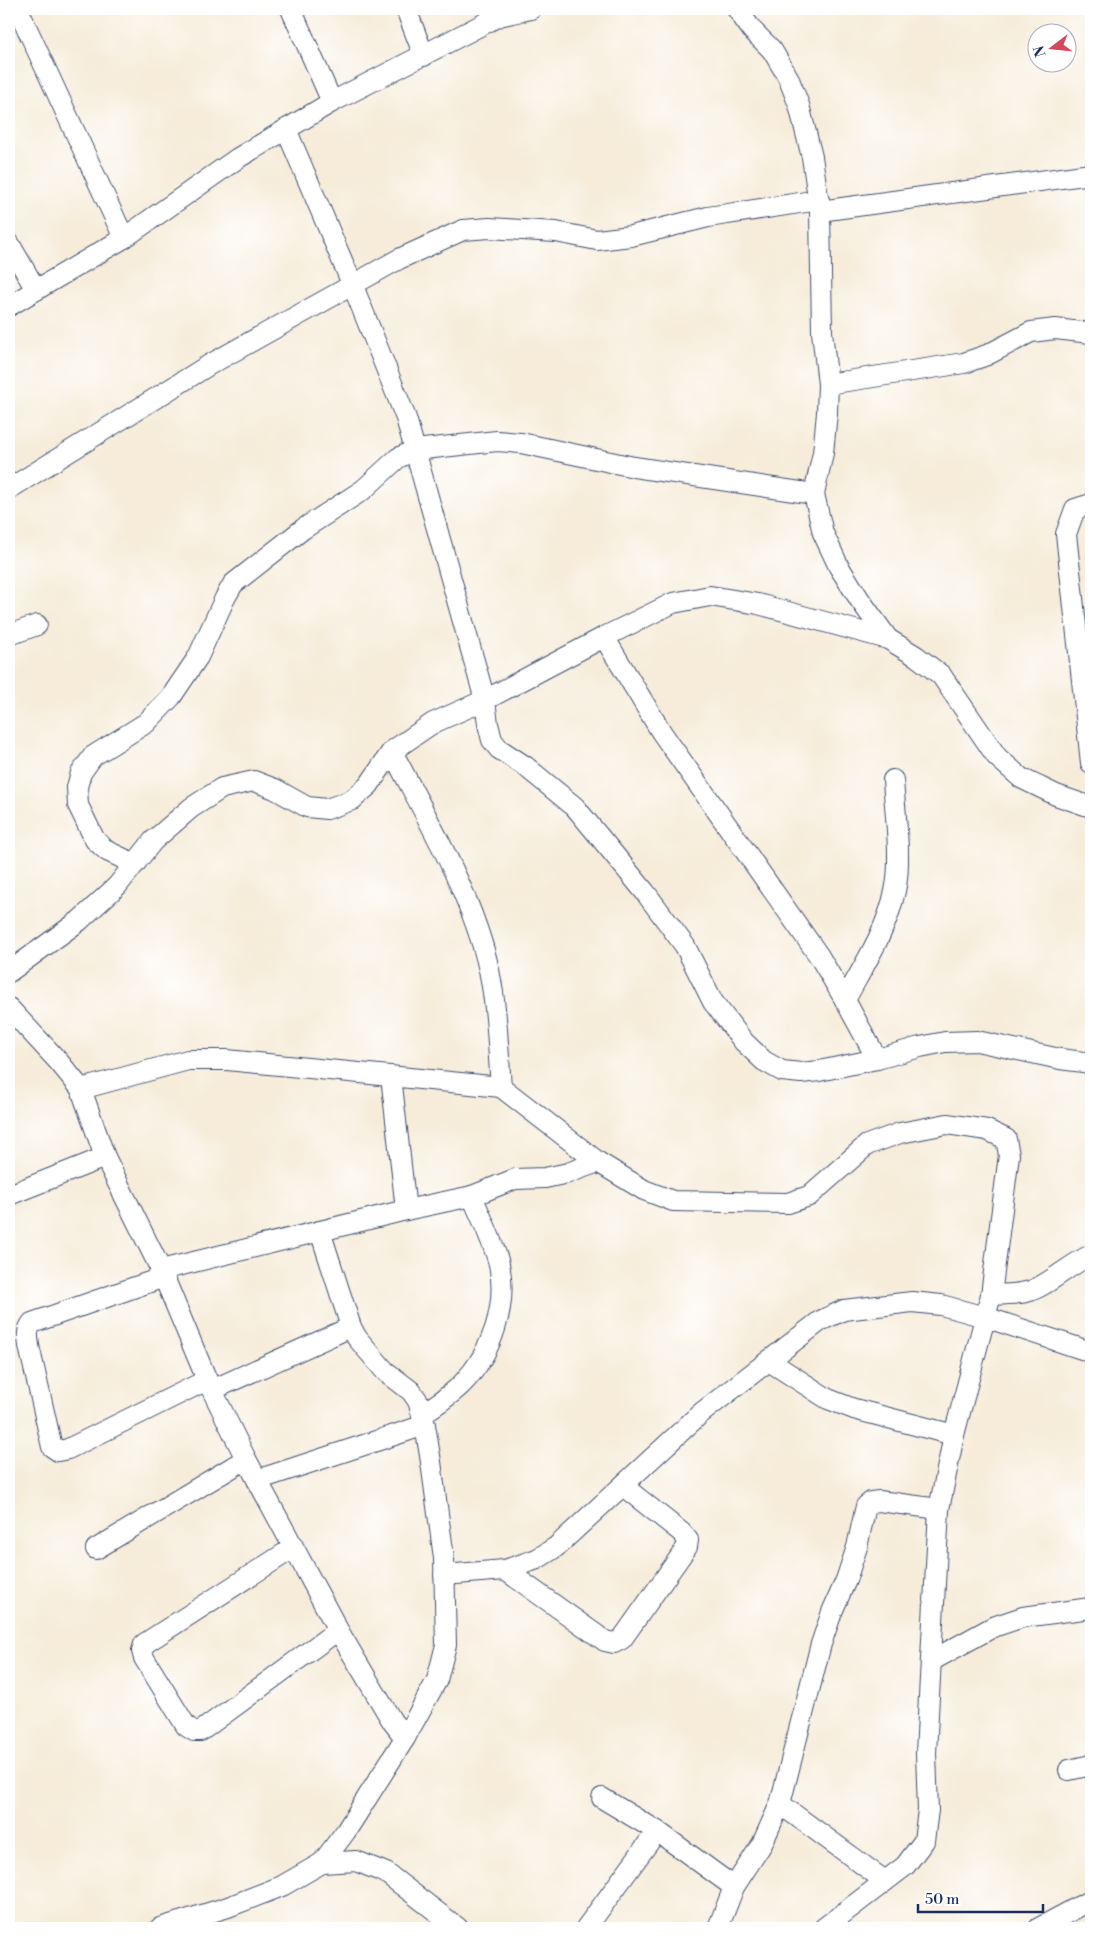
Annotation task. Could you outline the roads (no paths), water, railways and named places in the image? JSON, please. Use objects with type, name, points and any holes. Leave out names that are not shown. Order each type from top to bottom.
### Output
[{"type":"street","points":[[18,9],[124,238]]},
{"type":"street","points":[[291,9],[332,102]]},
{"type":"street","points":[[406,9],[424,56]]},
{"type":"street","points":[[9,306],[124,238],[238,158],[332,102],[424,56],[498,12],[531,9]]},
{"type":"street","points":[[737,9],[752,30],[772,50],[788,77],[799,105],[810,148],[819,206],[822,332],[828,384],[823,453],[814,494],[823,533],[839,567],[888,639]]},
{"type":"street","points":[[286,129],[406,418],[484,700],[492,740],[499,749],[524,766],[575,807],[645,892],[684,946],[713,1002],[744,1042],[764,1061],[782,1071],[801,1073],[876,1059],[946,1042],[978,1042],[1060,1059],[1091,1063]]},
{"type":"street","points":[[9,489],[209,365],[399,259],[463,230],[489,228],[556,232],[597,240],[631,236],[708,217],[1091,174]]},
{"type":"street","points":[[9,244],[36,290]]},
{"type":"street","points":[[828,384],[964,363],[988,355],[1031,332],[1055,329],[1091,333]]},
{"type":"street","points":[[135,864],[107,851],[94,840],[78,805],[77,787],[81,773],[93,756],[146,723],[171,697],[198,657],[233,584],[303,529],[364,490],[398,458],[415,450],[497,441],[521,443],[634,467],[814,494]]},
{"type":"street","points":[[1091,504],[1075,509],[1066,534],[1091,763]]},
{"type":"street","points":[[9,972],[79,921],[117,886],[153,841],[191,808],[222,788],[254,781],[275,789],[307,807],[327,809],[352,800],[369,785],[392,752],[433,723],[484,700],[673,603],[710,596],[758,604],[888,639],[916,656],[941,675],[997,757],[1021,778],[1056,795],[1091,807]]},
{"type":"street","points":[[9,635],[37,625]]},
{"type":"street","points":[[604,637],[662,733],[819,956],[876,1059]]},
{"type":"street","points":[[392,752],[452,869],[475,926],[488,968],[494,996],[500,1087]]},
{"type":"street","points":[[845,1000],[870,955],[896,891],[898,865],[893,780]]},
{"type":"street","points":[[9,1008],[82,1090],[105,1157],[162,1273],[209,1385],[292,1548],[338,1630],[392,1720],[405,1738]]},
{"type":"street","points":[[82,1090],[188,1060],[227,1060],[500,1087],[598,1162],[644,1190],[673,1201],[788,1203],[809,1196],[867,1145],[900,1133],[947,1124],[987,1130],[1006,1139],[1009,1155],[991,1295],[954,1435],[939,1509],[926,1753],[928,1810],[924,1841],[904,1866],[824,1928]]},
{"type":"street","points":[[391,1076],[406,1210]]},
{"type":"street","points":[[9,1195],[105,1157]]},
{"type":"street","points":[[351,1327],[209,1385],[68,1449],[58,1451],[52,1447],[27,1335],[28,1328],[32,1323],[162,1273],[320,1230],[472,1196],[515,1179],[545,1178],[568,1173],[598,1162]]},
{"type":"street","points":[[257,1480],[423,1420],[462,1384],[474,1369],[499,1320],[502,1293],[499,1263],[472,1196]]},
{"type":"street","points":[[160,1928],[220,1910],[282,1886],[322,1863],[346,1831],[405,1738],[438,1680],[446,1645],[444,1558],[423,1420],[418,1401],[411,1391],[385,1371],[357,1338],[351,1327],[320,1230]]},
{"type":"street","points":[[991,1295],[1020,1294],[1032,1290],[1091,1255]]},
{"type":"street","points":[[444,1575],[506,1570],[537,1559],[556,1547],[700,1414],[820,1321],[844,1310],[912,1302],[942,1305],[1091,1352]]},
{"type":"street","points":[[769,1361],[828,1399],[854,1409],[954,1435]]},
{"type":"street","points":[[96,1549],[246,1459]]},
{"type":"street","points":[[506,1570],[605,1641],[614,1643],[622,1639],[687,1547],[688,1540],[681,1532],[623,1486]]},
{"type":"street","points":[[718,1928],[734,1888],[762,1844],[780,1804],[821,1644],[857,1547],[866,1506],[870,1502],[878,1501],[939,1509]]},
{"type":"street","points":[[292,1548],[144,1644],[142,1651],[144,1658],[186,1726],[194,1732],[202,1731],[338,1630]]},
{"type":"street","points":[[931,1662],[993,1627],[1024,1617],[1091,1608]]},
{"type":"street","points":[[1069,1770],[1091,1765]]},
{"type":"street","points":[[602,1798],[656,1832],[734,1888]]},
{"type":"street","points":[[780,1804],[885,1881]]},
{"type":"street","points":[[586,1928],[656,1832]]},
{"type":"street","points":[[322,1863],[356,1861],[386,1873],[458,1928]]},
{"type":"street","points":[[1039,1928],[1091,1900]]}]
